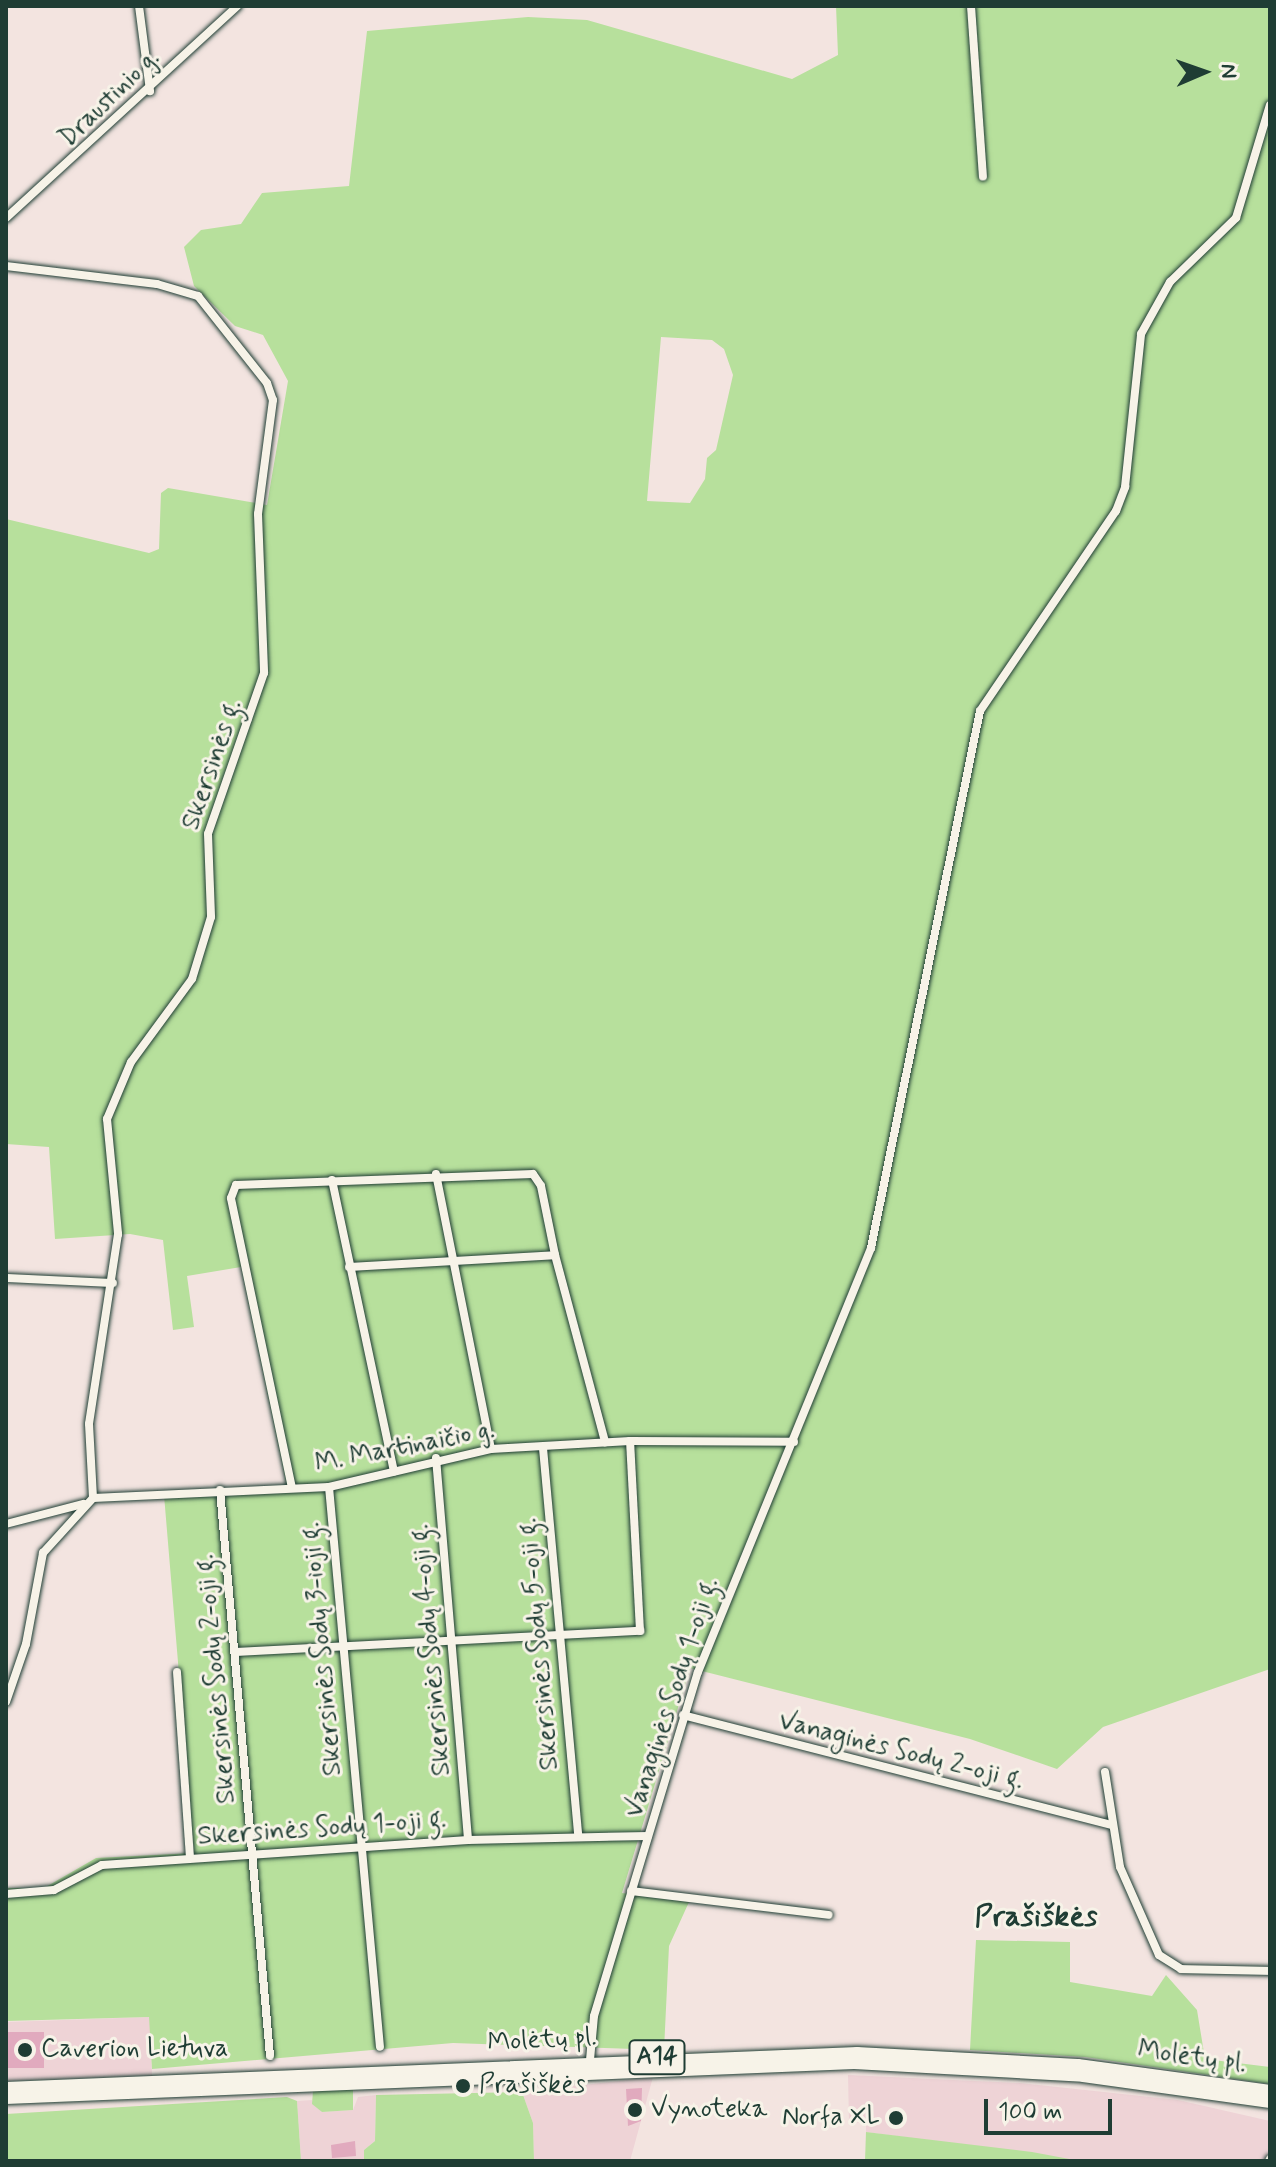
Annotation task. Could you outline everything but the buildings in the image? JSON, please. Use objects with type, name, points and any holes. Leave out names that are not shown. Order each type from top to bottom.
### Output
[{"type":"highway","name":"Molėtų pl.","points":[[6,2088],[590,2060],[930,2055],[1091,2066],[1270,2091]]},
{"type":"highway","name":"Molėtų pl.","points":[[6,2098],[854,2063],[1083,2076],[1270,2102]]},
{"type":"street","points":[[139,6],[150,91]]},
{"type":"street","name":"Draustinio g.","points":[[6,218],[150,91],[237,6]]},
{"type":"street","points":[[971,6],[983,177]]},
{"type":"street","name":"Vanaginės Sodų 1-oji g.","points":[[590,2060],[594,2016],[683,1715],[728,1590],[829,1361],[871,1248],[980,711],[1116,511],[1125,487],[1141,334],[1170,282],[1236,218],[1270,105]]},
{"type":"street","name":"Skersinės g.","points":[[6,266],[157,284],[198,296],[267,383],[273,400],[258,514],[266,629],[262,684],[208,834],[211,917],[192,979],[131,1062],[107,1119],[118,1234],[113,1283],[89,1424],[93,1498]]},
{"type":"street","points":[[436,1174],[491,1449]]},
{"type":"street","points":[[292,1488],[231,1189],[436,1174],[533,1174],[541,1186],[555,1255],[605,1442]]},
{"type":"street","points":[[332,1180],[394,1471]]},
{"type":"street","points":[[349,1267],[555,1255]]},
{"type":"street","points":[[6,1278],[113,1283]]},
{"type":"street","points":[[235,1652],[558,1632],[640,1631],[630,1441]]},
{"type":"street","name":"M. Martinaičio g.","points":[[93,1498],[329,1487],[436,1458],[491,1449],[630,1441],[794,1442]]},
{"type":"street","name":"Skersinės Sodų 5-oji g.","points":[[543,1448],[578,1836]]},
{"type":"street","name":"Skersinės Sodų 4-oji g.","points":[[436,1458],[468,1840]]},
{"type":"street","name":"Skersinės Sodų 3-ioji g.","points":[[329,1487],[380,2047]]},
{"type":"street","name":"Skersinės Sodų 2-oji g.","points":[[220,1490],[270,2056]]},
{"type":"street","points":[[6,1524],[83,1504],[93,1498]]},
{"type":"street","points":[[6,1702],[23,1653],[43,1553],[83,1504]]},
{"type":"street","points":[[177,1672],[190,1858]]},
{"type":"street","name":"Vanaginės Sodų 2-oji g.","points":[[683,1715],[1110,1825]]},
{"type":"street","points":[[1105,1772],[1110,1825],[1140,1923],[1166,1964],[1270,1971]]},
{"type":"street","name":"Skersinės Sodų 1-oji g.","points":[[6,1894],[54,1890],[102,1865],[468,1840],[648,1836]]},
{"type":"street","points":[[631,1891],[829,1915]]},
{"type":"shaded area","points":[[150,2017],[152,2076],[8,2081],[6,2022]]},
{"type":"shaded area","points":[[848,2075],[1020,2083],[1178,2100],[1270,2121],[1270,2161],[1080,2161],[866,2132],[866,2123],[849,2122]]},
{"type":"shaded area","points":[[653,2077],[630,2161],[534,2161],[533,2123],[522,2092]]},
{"type":"shaded area","points":[[376,2095],[375,2141],[364,2150],[364,2161],[301,2161],[297,2101],[312,2100],[322,2112],[353,2110],[358,2097]]},
{"type":"green space","points":[[836,6],[1270,6],[1270,1669],[1103,1727],[1057,1769],[970,1739],[690,1668],[622,1893],[689,1902],[669,1946],[664,2050],[453,2043],[152,2069],[149,2017],[6,2021],[6,1888],[44,1888],[96,1858],[194,1853],[164,1495],[288,1491],[241,1267],[187,1276],[194,1327],[173,1330],[163,1240],[130,1234],[55,1239],[49,1147],[6,1144],[6,519],[149,553],[159,549],[161,493],[168,488],[267,505],[288,381],[263,335],[235,326],[194,286],[184,247],[201,230],[241,224],[262,193],[349,186],[367,31],[528,17],[587,20],[792,79],[838,55]],"holes":[[[661,337],[712,340],[724,349],[733,375],[716,450],[707,458],[705,479],[690,503],[647,501]]]},
{"type":"green space","points":[[976,1940],[1070,1942],[1070,1982],[1152,1996],[1166,1975],[1197,2010],[1205,2059],[1270,2067],[1270,2084],[1085,2057],[970,2050]]},
{"type":"green space","points":[[353,2089],[353,2110],[322,2112],[312,2104],[313,2091]]},
{"type":"green space","points":[[522,2092],[533,2123],[534,2161],[364,2161],[364,2150],[375,2141],[376,2095]]},
{"type":"green space","points":[[287,2097],[297,2101],[301,2161],[6,2161],[6,2114]]},
{"type":"green space","points":[[866,2132],[1032,2152],[1080,2161],[865,2161]]},
{"type":"place","name":"Caverion Lietuva","points":[[25,2050]]},
{"type":"place","name":"Prašiškės","points":[[463,2086]]},
{"type":"place","name":"Vynoteka","points":[[635,2110]]},
{"type":"place","name":"Norfa XL","points":[[896,2118]]},
{"type":"district","name":"Prašiškės","points":[[1036,1917]]}]
